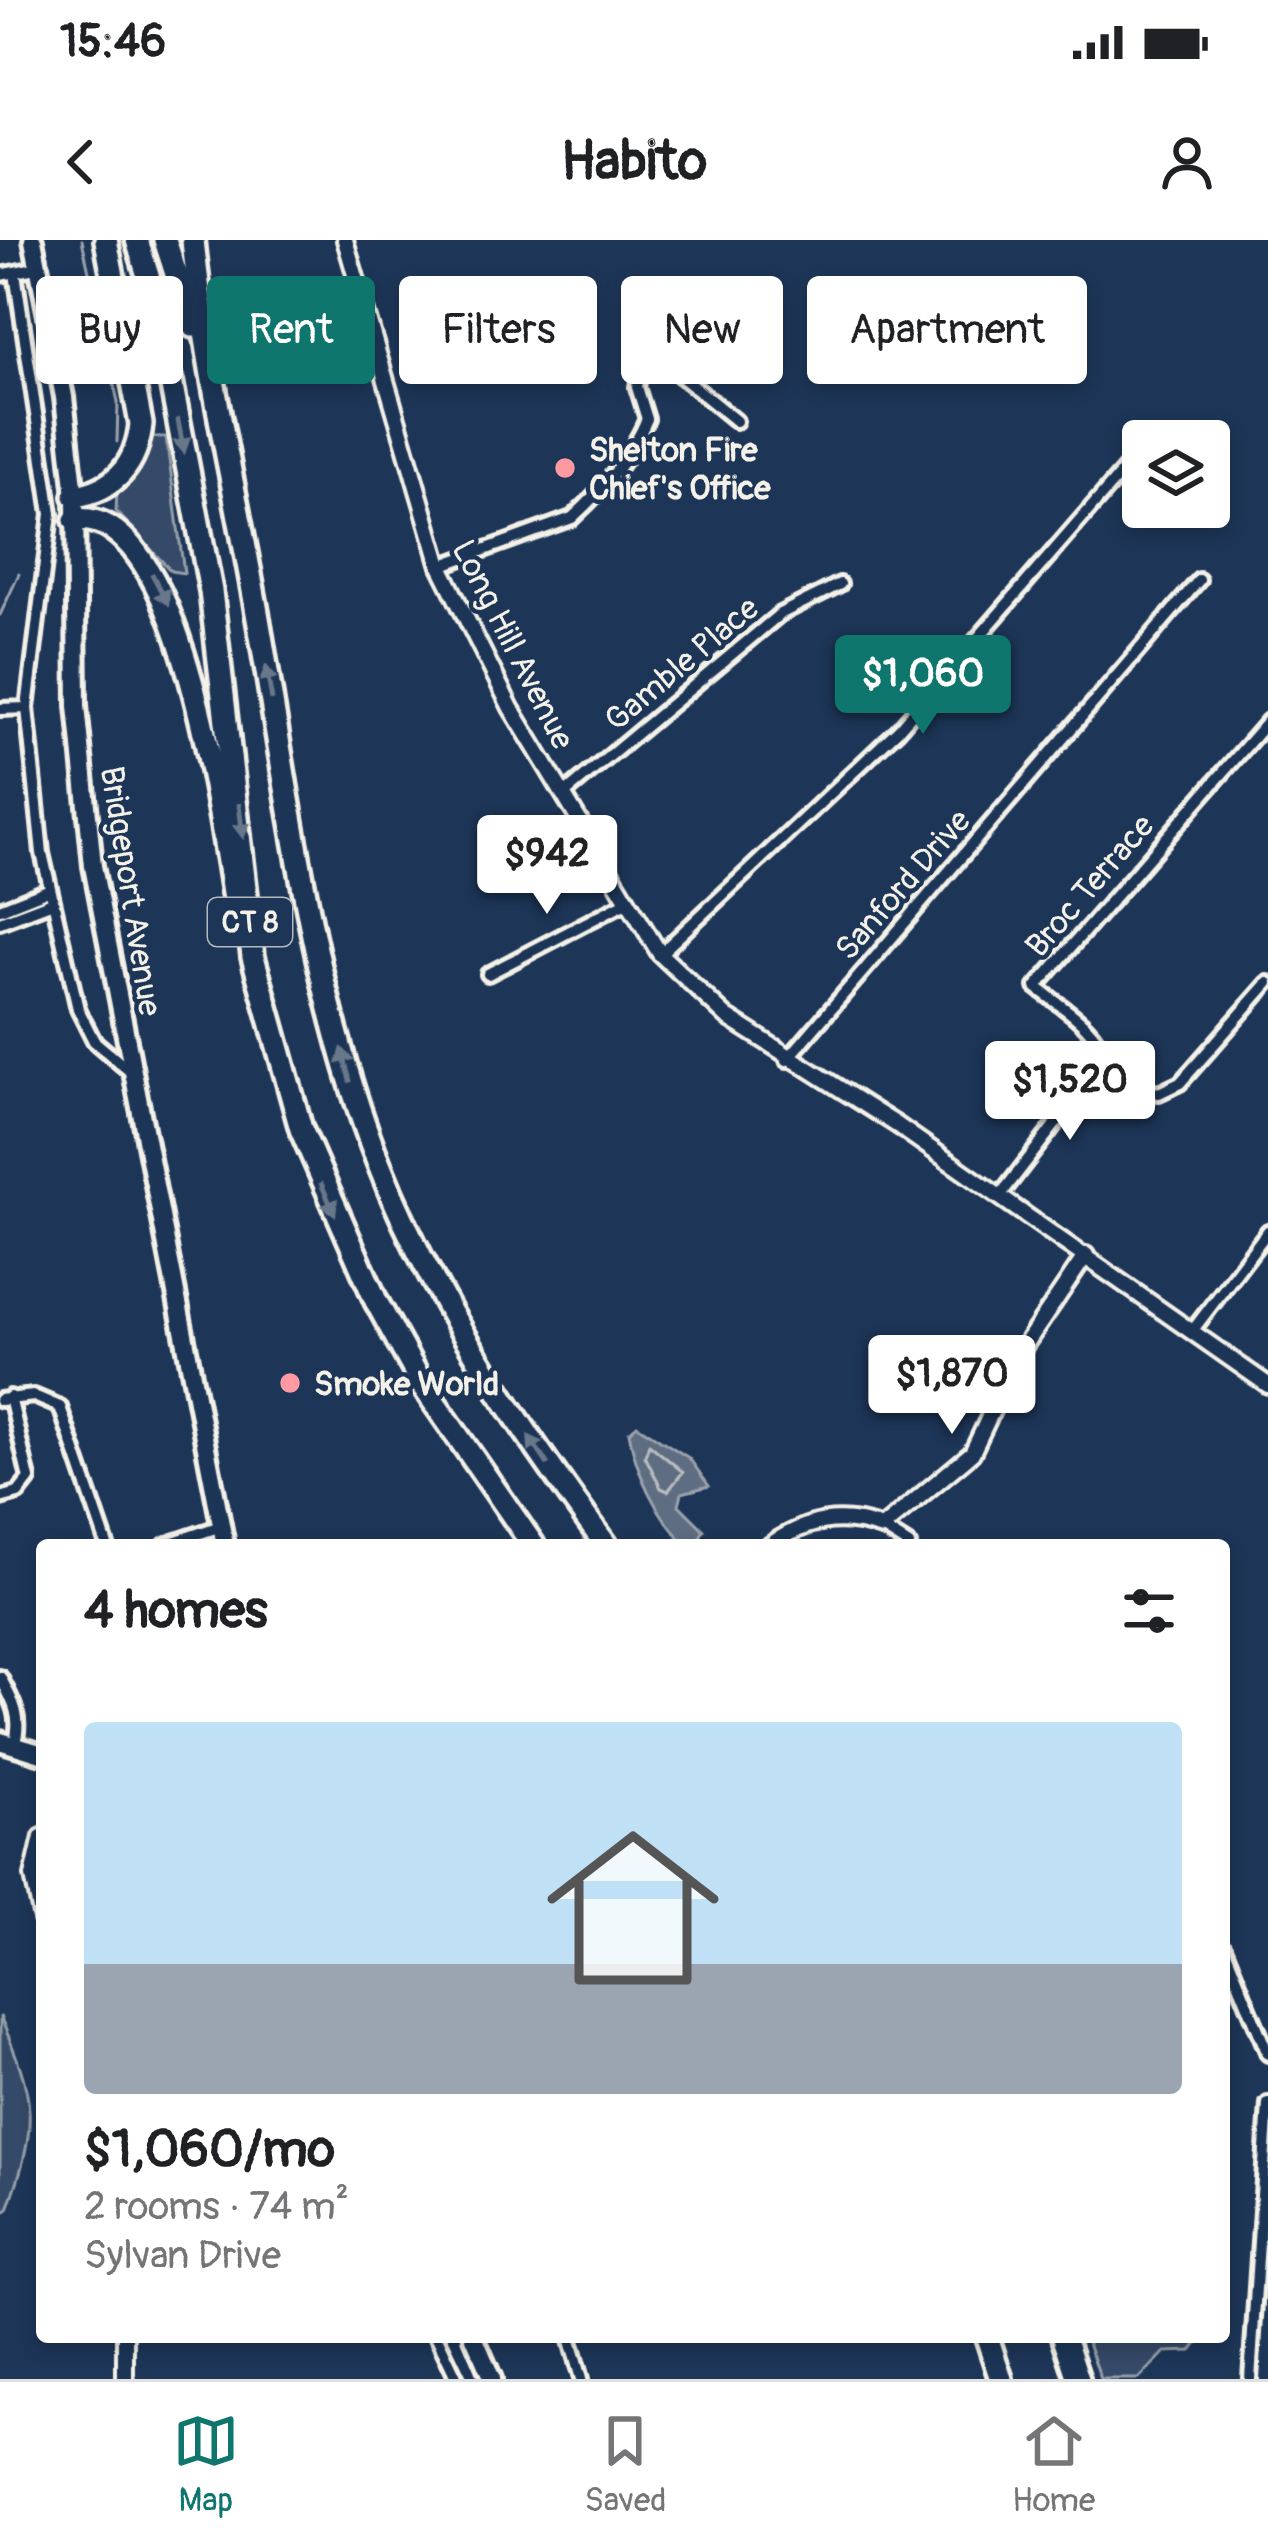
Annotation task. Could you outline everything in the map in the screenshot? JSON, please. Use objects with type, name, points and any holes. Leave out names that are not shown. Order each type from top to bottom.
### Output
[{"type":"highway","points":[[75,496],[116,480],[139,447],[142,408],[106,240]]},
{"type":"highway","name":"CT 8","points":[[137,240],[156,302],[211,591],[253,958],[301,1129],[376,1301],[470,1460],[529,1539]]},
{"type":"highway","name":"CT 8","points":[[165,240],[223,430],[321,958],[352,1088],[397,1207],[443,1298],[540,1455],[602,1539]]},
{"type":"highway","points":[[194,240],[223,430]]},
{"type":"highway","points":[[75,520],[100,521],[131,546],[175,618],[240,930],[253,958]]},
{"type":"highway","points":[[989,2343],[1001,2379]]},
{"type":"highway","points":[[1066,2343],[1078,2379]]},
{"type":"main road","name":"Bridgeport Avenue","points":[[33,240],[64,397],[75,496],[76,706],[85,806],[221,1539]]},
{"type":"main road","points":[[5,1743],[36,1752]]},
{"type":"main road","points":[[477,2343],[492,2379]]},
{"type":"street","name":"Long Hill Avenue","points":[[345,240],[440,566],[475,643],[660,954],[727,1017],[787,1060],[868,1106],[1268,1384]]},
{"type":"street","points":[[0,275],[40,267]]},
{"type":"street","points":[[15,273],[52,514],[27,708],[49,897],[87,1030],[122,1069],[132,1073]]},
{"type":"street","points":[[440,566],[572,518],[589,503],[639,438],[647,419],[637,387],[640,371],[653,363],[670,368],[736,421]]},
{"type":"street","points":[[660,954],[898,730],[1122,472]]},
{"type":"street","name":"Sanford Drive","points":[[787,1060],[1199,580]]},
{"type":"street","name":"Gamble Place","points":[[563,796],[781,614],[841,584]]},
{"type":"street","points":[[0,710],[27,708]]},
{"type":"street","name":"Broc Terrace","points":[[1104,1061],[1095,1038],[1036,987],[1268,721]]},
{"type":"street","points":[[0,909],[49,897]]},
{"type":"street","points":[[0,922],[49,897]]},
{"type":"street","points":[[488,974],[628,901]]},
{"type":"street","points":[[999,1197],[1104,1061],[1147,1091],[1170,1090],[1268,983]]},
{"type":"street","points":[[1193,1330],[1268,1231]]},
{"type":"street","points":[[882,1528],[972,1453],[1019,1354],[1087,1255]]},
{"type":"street","points":[[0,1498],[18,1493],[29,1479],[5,1398],[44,1398],[66,1416],[105,1539]]},
{"type":"street","points":[[783,1539],[824,1520],[849,1518],[899,1539]]},
{"type":"street","points":[[0,1677],[18,1719],[5,1743]]},
{"type":"street","points":[[1230,1960],[1258,2018],[1268,2054]]},
{"type":"street","points":[[1250,2379],[1268,2104]]},
{"type":"street","points":[[124,2379],[125,2343]]},
{"type":"street","points":[[440,2343],[457,2379]]},
{"type":"street","points":[[571,2343],[581,2379]]},
{"type":"shaded area","points":[[150,437],[166,437],[184,573],[171,571],[116,511],[117,492],[134,474]]},
{"type":"shaded area","points":[[0,2016],[27,2091],[29,2132],[8,2209],[0,2214]]},
{"type":"shaded area","points":[[1088,2343],[1199,2343],[1192,2351],[1165,2352],[1139,2379],[1101,2379]]},
{"type":"water","points":[[637,1425],[689,1458],[709,1486],[682,1493],[679,1505],[704,1530],[699,1539],[680,1539],[665,1520],[649,1493],[629,1432]]},
{"type":"waterway","points":[[82,240],[118,402],[117,442]]},
{"type":"waterway","points":[[0,615],[19,574]]},
{"type":"place","name":"Shelton Fire Chief's Office","points":[[565,468]]},
{"type":"place","name":"Smoke World","points":[[290,1383]]}]
